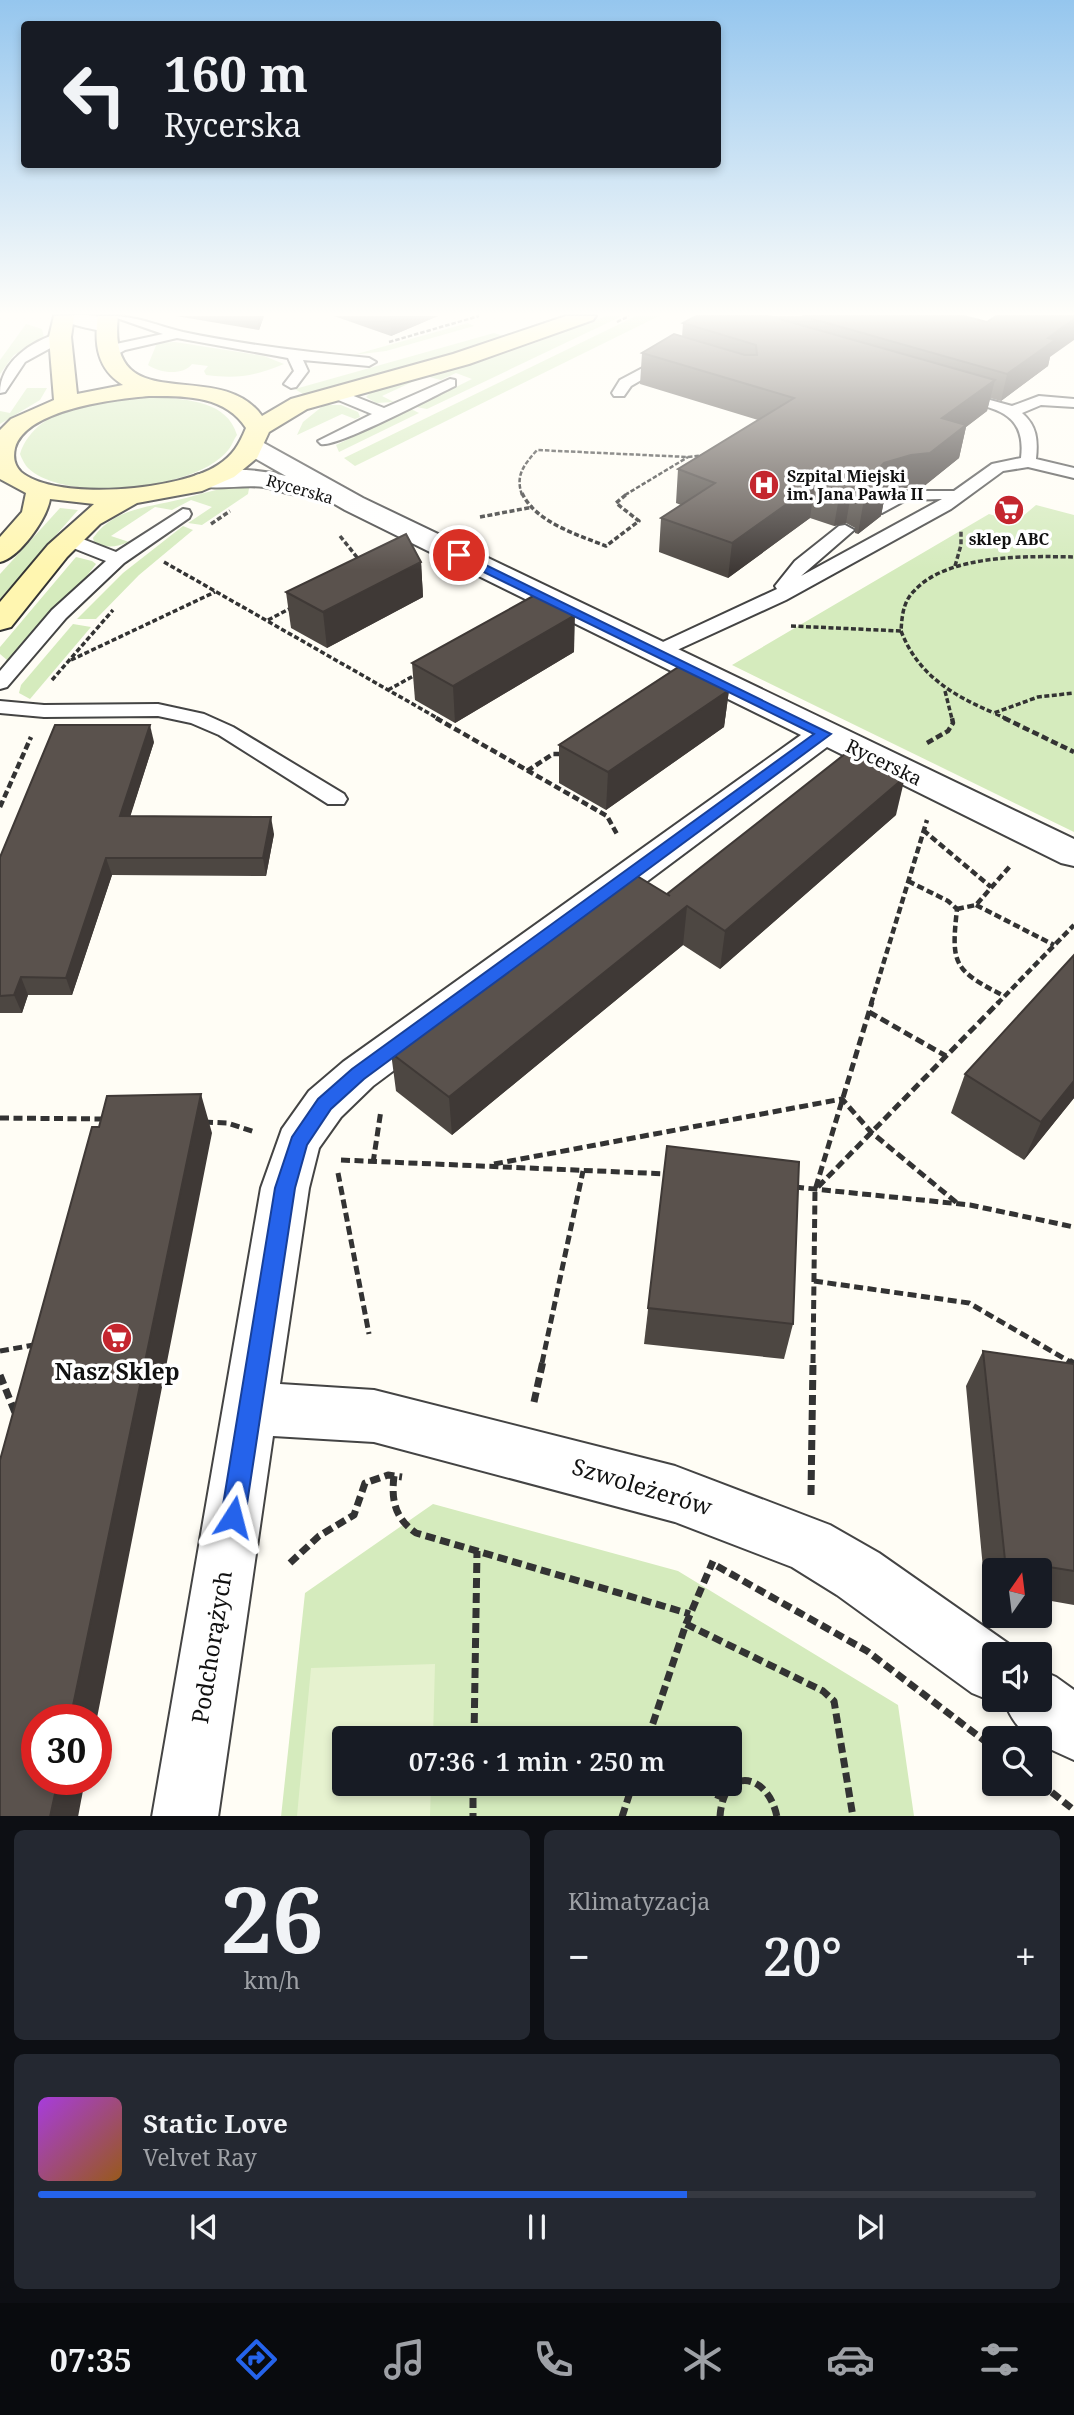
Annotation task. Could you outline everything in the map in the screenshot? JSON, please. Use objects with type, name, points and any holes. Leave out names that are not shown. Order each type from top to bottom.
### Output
[{"type":"main road","points":[[74,401],[24,422],[8,436],[0,451],[2,466],[15,479],[39,491],[96,499],[129,498],[169,491],[205,480],[234,464],[256,437],[299,404],[311,401]]},
{"type":"main road","points":[[229,401],[252,415],[256,437]]},
{"type":"main road","points":[[0,554],[35,513],[39,491]]},
{"type":"main road","points":[[0,621],[69,540],[99,511],[129,498]]},
{"type":"street","name":"Rycerska","points":[[256,437],[354,504],[1074,854]]},
{"type":"street","name":"Rycerska","points":[[205,480],[242,476],[270,478],[354,504]]},
{"type":"street","name":"Podchorążych","points":[[185,1816],[285,1188],[298,1142],[325,1104],[358,1074],[824,734]]},
{"type":"street","name":"Szwoleżerów","points":[[251,1408],[374,1416],[675,1494],[714,1545],[810,1545],[858,1574],[982,1662]]},
{"type":"street","points":[[1052,1712],[1074,1728]]},
{"type":"lane","points":[[352,401],[384,414]]},
{"type":"lane","points":[[326,441],[412,401]]},
{"type":"lane","points":[[975,401],[1011,412],[1021,419],[1029,432],[1028,463]]},
{"type":"lane","points":[[1011,412],[1037,401]]},
{"type":"lane","points":[[1048,401],[1074,403]]},
{"type":"lane","points":[[657,652],[779,596],[958,496],[998,467],[1028,463],[1074,473]]},
{"type":"lane","points":[[876,509],[895,497],[914,494],[958,496]]},
{"type":"lane","points":[[0,683],[59,614],[118,559],[183,514]]},
{"type":"lane","points":[[779,596],[793,573],[845,530]]},
{"type":"lane","points":[[69,540],[118,559]]},
{"type":"lane","points":[[0,708],[158,710],[197,718],[226,731],[336,799]]},
{"type":"path","points":[[688,457],[618,499],[616,503],[619,507],[639,520],[606,546],[549,520],[522,494],[516,482],[517,473],[524,460],[537,450],[688,457],[706,454]]},
{"type":"path","points":[[204,529],[253,495],[270,478]]},
{"type":"path","points":[[480,517],[534,507]]},
{"type":"path","points":[[334,528],[364,569]]},
{"type":"path","points":[[154,568],[173,553]]},
{"type":"path","points":[[1074,556],[1018,557],[955,567],[933,577],[915,591],[903,608],[901,631],[910,654],[945,691],[1074,752]]},
{"type":"path","points":[[162,561],[607,816],[636,871]]},
{"type":"path","points":[[70,660],[216,591]]},
{"type":"path","points":[[0,807],[35,710],[70,660],[119,603]]},
{"type":"path","points":[[267,620],[296,606]]},
{"type":"path","points":[[738,617],[798,627],[901,631]]},
{"type":"path","points":[[388,690],[415,674],[424,674]]},
{"type":"path","points":[[921,745],[948,731],[953,723],[945,691]]},
{"type":"path","points":[[994,713],[1038,697],[1074,693]]},
{"type":"path","points":[[527,771],[553,754],[574,753]]},
{"type":"path","points":[[810,1545],[815,1189],[928,816]]},
{"type":"path","points":[[923,830],[991,887]]},
{"type":"path","points":[[957,909],[976,905],[1016,859]]},
{"type":"path","points":[[908,881],[957,909]]},
{"type":"path","points":[[976,905],[1054,945]]},
{"type":"path","points":[[957,909],[952,946],[958,965],[975,980],[1004,996]]},
{"type":"path","points":[[815,1189],[1074,925]]},
{"type":"path","points":[[869,1012],[946,1056]]},
{"type":"path","points":[[842,1099],[871,1132],[958,1204]]},
{"type":"path","points":[[486,1166],[842,1099]]},
{"type":"path","points":[[0,1118],[115,1119]]},
{"type":"path","points":[[97,1132],[101,1119]]},
{"type":"path","points":[[198,1122],[226,1123],[256,1132]]},
{"type":"path","points":[[335,1151],[369,1334]]},
{"type":"path","points":[[336,1160],[674,1174]]},
{"type":"path","points":[[534,1402],[583,1171]]},
{"type":"path","points":[[789,1187],[958,1204],[1046,1219],[1074,1227]]},
{"type":"path","points":[[814,1281],[970,1303],[1074,1364]]},
{"type":"path","points":[[0,1351],[39,1344],[35,1356]]},
{"type":"path","points":[[0,1375],[18,1419],[21,1406]]},
{"type":"path","points":[[290,1563],[319,1536],[354,1515],[365,1483],[388,1475],[413,1480]]},
{"type":"path","points":[[394,1476],[393,1509],[407,1527],[428,1537],[690,1614]]},
{"type":"path","points":[[652,1726],[714,1545],[818,1621],[867,1651],[982,1739]]},
{"type":"path","points":[[474,1726],[477,1551]]},
{"type":"path","points":[[686,1624],[823,1691],[834,1701],[853,1816]]},
{"type":"path","points":[[720,1816],[722,1797],[734,1781],[751,1780],[769,1791],[777,1816]]},
{"type":"path","points":[[1052,1793],[1074,1810]]},
{"type":"path","points":[[473,1796],[473,1816]]},
{"type":"path","points":[[622,1816],[629,1796]]},
{"type":"green space","points":[[18,401],[39,401],[0,424],[0,411],[10,413]]},
{"type":"green space","points":[[194,401],[206,404],[225,415],[237,435],[229,449],[213,463],[162,483],[100,489],[71,486],[46,479],[28,468],[20,454],[29,437],[42,423],[59,413],[99,402]]},
{"type":"green space","points":[[372,401],[394,402],[376,403]]},
{"type":"green space","points":[[429,401],[444,401],[427,409],[416,407]]},
{"type":"green space","points":[[462,401],[487,401],[355,466],[344,458]]},
{"type":"green space","points":[[324,405],[341,405],[358,412],[360,417],[355,419],[342,414],[297,435],[303,422]]},
{"type":"green space","points":[[411,409],[419,413],[339,452],[336,445]]},
{"type":"green space","points":[[250,483],[248,494],[202,525],[188,523],[212,507],[191,500],[172,510],[155,507],[111,536],[129,542],[102,546],[94,542],[93,538],[102,528],[123,514]]},
{"type":"green space","points":[[1036,505],[1074,515],[1074,832],[732,665],[989,514],[1016,522]]},
{"type":"green space","points":[[60,508],[78,510],[0,599],[0,574]]},
{"type":"green space","points":[[183,526],[193,530],[139,575],[96,619],[77,619],[123,573]]},
{"type":"green space","points":[[76,557],[96,564],[0,673],[7,660],[0,654],[0,647]]},
{"type":"green space","points":[[73,624],[91,627],[30,699],[19,693],[21,685]]},
{"type":"green space","points":[[433,1504],[678,1571],[898,1705],[914,1816],[281,1816],[305,1593]]},
{"type":"green space","points":[[435,1664],[433,1726],[332,1726],[332,1796],[431,1796],[430,1816],[297,1816],[311,1668]]},
{"type":"building","points":[[790,401],[966,401],[942,418],[966,425],[930,453],[884,463],[872,476],[876,482],[887,482],[864,499],[861,498],[862,493],[852,488],[840,492],[815,484],[732,543],[661,518],[715,483],[678,469]]},
{"type":"building","points":[[406,534],[421,562],[323,612],[286,592]]},
{"type":"building","points":[[535,595],[575,615],[453,686],[412,663]]},
{"type":"building","points":[[680,666],[729,690],[608,772],[559,745]]},
{"type":"building","points":[[55,725],[150,725],[120,816],[271,817],[263,858],[106,858],[66,978],[21,977],[14,995],[0,996],[0,857]]},
{"type":"building","points":[[850,750],[905,777],[725,931],[687,906],[449,1097],[391,1053],[632,873],[670,896],[667,894]]},
{"type":"building","points":[[1074,955],[1074,1081],[1041,1122],[965,1074]]},
{"type":"building","points":[[201,1094],[73,1704],[21,1704],[21,1795],[55,1795],[50,1816],[0,1816],[0,1460],[92,1127],[99,1127],[107,1096]]},
{"type":"building","points":[[667,1146],[799,1162],[793,1324],[648,1308]]},
{"type":"building","points":[[983,1351],[1074,1364],[1074,1571],[1052,1567],[1052,1558],[1005,1558]]},
{"type":"place","name":"Szpital Miejski im. Jana Pawła II","points":[[764,485]]},
{"type":"place","name":"sklep ABC","points":[[1009,510]]},
{"type":"place","name":"Nasz Sklep","points":[[117,1338]]},
{"type":"route","points":[[233,1517],[285,1188],[298,1142],[325,1104],[358,1074],[824,734],[459,555]]}]
